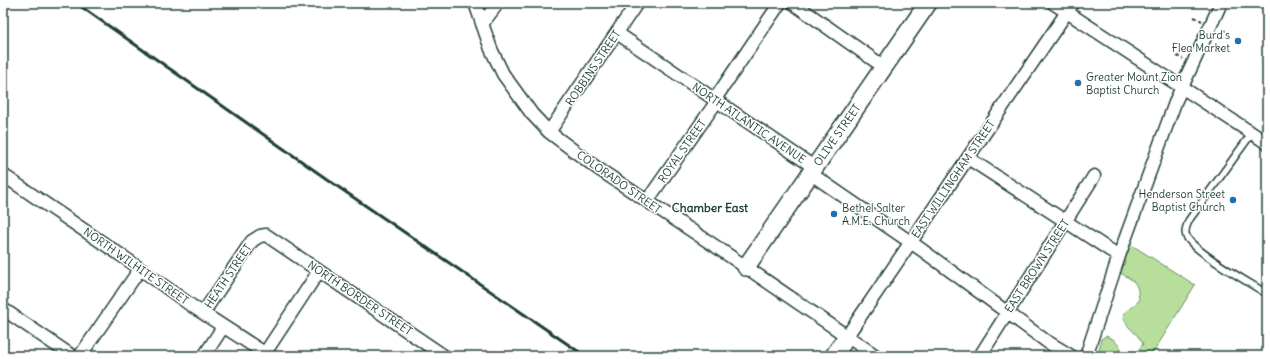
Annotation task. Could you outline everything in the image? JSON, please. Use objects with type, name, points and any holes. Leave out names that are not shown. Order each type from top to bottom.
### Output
[{"type":"street","name":"COLORADO STREET","points":[[475,3],[491,49],[503,74],[532,114],[549,132],[597,168],[876,356]]},
{"type":"street","points":[[482,24],[498,3]]},
{"type":"street","name":"ROBBINS STREET","points":[[549,132],[637,3]]},
{"type":"street","name":"ROYAL STREET","points":[[647,202],[780,3]]},
{"type":"street","points":[[793,3],[884,67]]},
{"type":"street","name":"OLIVE STREET","points":[[746,267],[928,3]]},
{"type":"street","points":[[1053,3],[1070,8],[1181,87],[1267,143]]},
{"type":"street","points":[[1086,356],[1119,256],[1181,87],[1221,3]]},
{"type":"street","name":"EAST WILLINGHAM STREET","points":[[834,356],[1070,8]]},
{"type":"street","name":"NORTH ATLANTIC AVENUE","points":[[617,33],[808,162],[817,178],[911,242],[1046,341],[1071,356]]},
{"type":"street","points":[[968,158],[1119,256]]},
{"type":"street","name":"NORTH WILHITE STREET","points":[[3,175],[203,313],[267,355]]},
{"type":"street","name":"EAST BROWN STREET","points":[[980,356],[1094,176]]},
{"type":"street","name":"HEATH STREET","points":[[203,313],[252,241],[260,236],[266,236],[275,241]]},
{"type":"street","name":"NORTH BORDER STREET","points":[[275,241],[444,356]]},
{"type":"street","points":[[80,356],[140,269]]},
{"type":"street","points":[[267,355],[319,271]]},
{"type":"street","points":[[4,313],[72,356]]},
{"type":"street","points":[[204,356],[224,326]]},
{"type":"lane","points":[[1252,133],[1189,220],[1185,234],[1190,242],[1209,257],[1267,294]]},
{"type":"green space","points":[[1130,244],[1195,285],[1151,356],[1134,356],[1143,344],[1126,323],[1123,314],[1139,301],[1138,289],[1135,283],[1119,272]]},
{"type":"green space","points":[[1106,336],[1113,339],[1121,348],[1116,354],[1120,356],[1098,356],[1101,339]]},
{"type":"railway","points":[[76,3],[331,182],[585,356]]},
{"type":"place","name":"Burd's Flea Market","points":[[1238,41]]},
{"type":"place","name":"Greater Mount Zion Baptist Church","points":[[1078,83]]},
{"type":"place","name":"Henderson Street Baptist Church","points":[[1233,200]]},
{"type":"place","name":"Bethel Salter A.M.E. Church","points":[[834,214]]},
{"type":"district","name":"Chamber East","points":[[710,208]]}]
